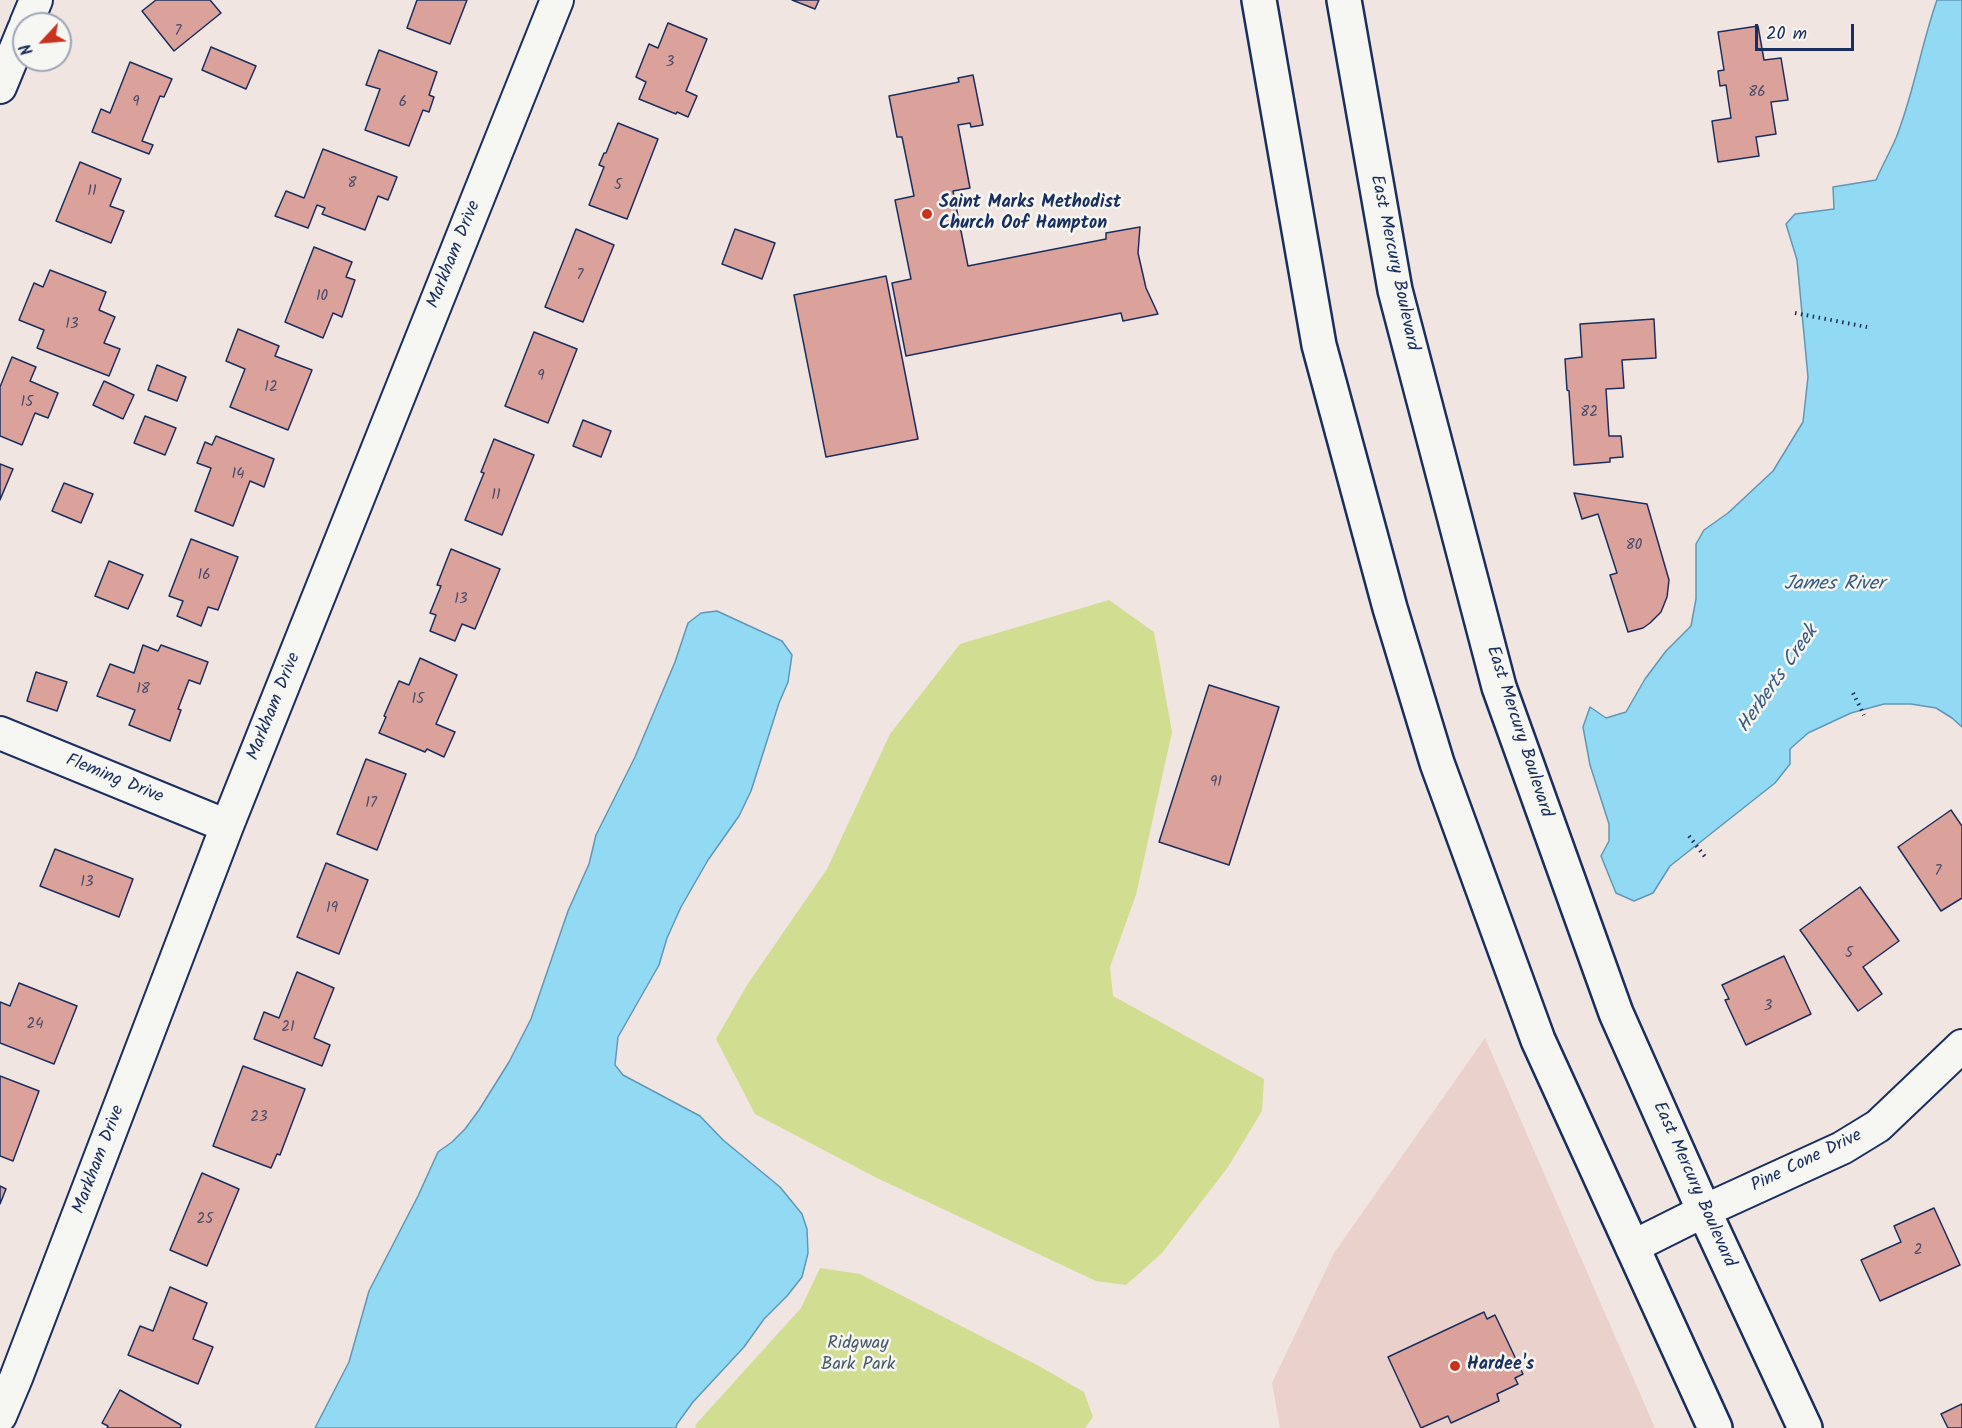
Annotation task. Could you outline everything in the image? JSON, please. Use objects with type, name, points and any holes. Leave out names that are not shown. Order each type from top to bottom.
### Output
[{"type":"main road","points":[[1259,0],[1320,345],[1390,608],[1416,696],[1441,774],[1538,1040],[1715,1428]]},
{"type":"main road","name":"East Mercury Boulevard","points":[[1344,0],[1395,290],[1499,687],[1616,1013],[1704,1211],[1805,1428]]},
{"type":"street","name":"Markham Drive","points":[[0,1416],[227,826],[557,0]]},
{"type":"street","points":[[0,87],[12,58]]},
{"type":"street","name":"Fleming Drive","points":[[0,733],[227,826]]},
{"type":"street","name":"Pine Cone Drive","points":[[1632,1246],[1842,1148],[1878,1126],[1962,1046]]},
{"type":"path","points":[[1795,314],[1868,327]]},
{"type":"path","points":[[1853,693],[1864,715]]},
{"type":"path","points":[[1689,836],[1706,858]]},
{"type":"shaded area","points":[[1485,1038],[1655,1428],[1280,1428],[1272,1383],[1334,1253]]},
{"type":"green space","points":[[1109,600],[1154,632],[1172,732],[1136,895],[1110,967],[1113,996],[1264,1079],[1262,1111],[1228,1167],[1162,1253],[1126,1285],[1096,1281],[877,1178],[755,1114],[716,1039],[747,985],[827,869],[890,734],[960,644]]},
{"type":"green space","name":"Ridgway Bark Park","points":[[820,1268],[860,1274],[1039,1366],[1084,1392],[1093,1417],[1085,1428],[695,1428],[697,1423],[801,1308]]},
{"type":"water","name":"James River","points":[[1937,0],[1962,0],[1962,727],[1936,708],[1911,704],[1884,704],[1851,713],[1808,733],[1790,749],[1790,764],[1775,783],[1670,866],[1653,893],[1634,901],[1616,893],[1601,856],[1609,841],[1609,824],[1590,765],[1583,727],[1590,707],[1606,718],[1626,712],[1645,679],[1666,651],[1691,626],[1696,599],[1696,544],[1704,530],[1728,513],[1773,471],[1803,422],[1808,377],[1797,260],[1786,224],[1795,214],[1834,209],[1833,187],[1876,180],[1902,121]]},
{"type":"water","points":[[717,611],[782,641],[792,655],[788,682],[751,791],[739,816],[708,860],[681,907],[667,938],[659,965],[618,1037],[615,1065],[623,1075],[700,1116],[723,1140],[780,1187],[802,1214],[807,1229],[808,1253],[802,1277],[764,1319],[744,1347],[693,1402],[676,1428],[315,1428],[349,1362],[369,1291],[438,1152],[465,1129],[479,1110],[509,1062],[531,1019],[568,911],[589,864],[596,835],[635,757],[675,662],[688,623],[701,613]]},
{"type":"building","points":[[156,0],[210,0],[221,13],[174,51],[142,11]]},
{"type":"building","points":[[417,0],[467,0],[450,44],[407,28]]},
{"type":"building","points":[[792,0],[819,0],[815,9]]},
{"type":"building","points":[[668,23],[707,39],[686,91],[697,96],[688,117],[639,99],[646,82],[636,77],[649,44],[658,48]]},
{"type":"building","points":[[1758,26],[1764,60],[1781,58],[1788,100],[1771,102],[1776,134],[1756,137],[1759,156],[1718,162],[1712,121],[1731,118],[1726,85],[1720,86],[1718,71],[1724,70],[1718,32]]},
{"type":"building","points":[[211,47],[256,66],[246,89],[202,70]]},
{"type":"building","points":[[379,50],[437,72],[429,95],[434,97],[429,112],[423,110],[409,146],[365,130],[380,89],[366,85]]},
{"type":"building","points":[[130,62],[172,79],[164,97],[160,96],[142,141],[153,145],[149,154],[92,132],[101,109],[110,113]]},
{"type":"building","name":"Saint Marks Methodist Church Oof Hampton","points":[[973,75],[983,125],[971,127],[970,123],[958,125],[970,188],[953,191],[968,266],[1106,239],[1106,233],[1140,227],[1138,253],[1146,288],[1158,314],[1123,321],[1121,313],[906,356],[892,283],[911,279],[895,200],[914,196],[902,137],[897,137],[889,96],[959,82],[958,78]]},
{"type":"building","points":[[618,123],[658,139],[627,219],[589,205],[604,167],[599,165]]},
{"type":"building","points":[[323,149],[397,177],[388,200],[378,196],[365,230],[322,214],[325,208],[317,205],[308,228],[275,216],[286,191],[304,198]]},
{"type":"building","points":[[80,162],[121,179],[110,206],[124,211],[111,243],[56,221]]},
{"type":"building","points":[[576,229],[614,245],[583,322],[545,307]]},
{"type":"building","points":[[735,229],[775,243],[762,279],[722,264]]},
{"type":"building","points":[[314,247],[352,262],[346,277],[355,280],[342,317],[333,313],[323,338],[285,322]]},
{"type":"building","points":[[50,270],[106,292],[99,310],[115,317],[104,343],[120,349],[109,376],[37,348],[44,330],[19,320],[34,283],[43,287]]},
{"type":"building","points":[[886,276],[918,439],[826,457],[794,295]]},
{"type":"building","points":[[1654,319],[1656,358],[1622,360],[1624,388],[1606,389],[1609,436],[1621,436],[1623,457],[1610,458],[1610,462],[1574,465],[1565,359],[1582,357],[1580,324]]},
{"type":"building","points":[[238,329],[279,346],[275,356],[312,370],[288,430],[230,407],[245,369],[226,361]]},
{"type":"building","points":[[534,332],[577,349],[548,423],[505,406]]},
{"type":"building","points":[[12,357],[36,367],[30,381],[58,393],[48,418],[35,413],[22,445],[0,436],[0,387]]},
{"type":"building","points":[[157,365],[186,377],[177,401],[148,390]]},
{"type":"building","points":[[104,381],[134,395],[123,419],[93,405]]},
{"type":"building","points":[[145,416],[176,428],[165,455],[134,443]]},
{"type":"building","points":[[583,420],[611,431],[601,457],[573,446]]},
{"type":"building","points":[[216,436],[274,459],[264,487],[250,481],[233,526],[195,511],[211,468],[197,463],[205,442],[212,445]]},
{"type":"building","points":[[494,439],[534,455],[502,535],[465,520],[484,473],[481,472]]},
{"type":"building","points":[[0,464],[13,469],[0,500]]},
{"type":"building","points":[[64,483],[93,494],[81,523],[52,511]]},
{"type":"building","points":[[1574,493],[1647,504],[1669,580],[1667,597],[1661,612],[1643,628],[1628,632],[1610,575],[1617,573],[1598,514],[1582,519]]},
{"type":"building","points":[[191,539],[238,557],[218,610],[208,607],[201,626],[177,616],[183,601],[169,596]]},
{"type":"building","points":[[451,549],[500,569],[475,629],[462,624],[455,641],[430,631],[436,615],[430,613],[441,586],[437,585]]},
{"type":"building","points":[[109,561],[143,575],[128,609],[95,596]]},
{"type":"building","points":[[143,645],[158,651],[161,645],[208,662],[200,684],[189,680],[178,709],[181,710],[170,741],[129,725],[135,710],[97,696],[110,664],[134,673]]},
{"type":"building","points":[[420,658],[457,675],[436,724],[455,732],[444,757],[427,749],[425,752],[379,733],[399,681],[409,685]]},
{"type":"building","points":[[36,672],[67,682],[57,711],[27,701]]},
{"type":"building","points":[[1209,685],[1279,707],[1229,865],[1159,842]]},
{"type":"building","points":[[366,759],[406,774],[377,850],[337,834]]},
{"type":"building","points":[[1951,810],[1962,826],[1962,898],[1941,911],[1898,847]]},
{"type":"building","points":[[55,849],[133,879],[119,917],[40,886]]},
{"type":"building","points":[[326,863],[368,880],[339,954],[297,937]]},
{"type":"building","points":[[1860,887],[1899,941],[1863,967],[1882,994],[1858,1011],[1800,930]]},
{"type":"building","points":[[1784,956],[1811,1014],[1746,1045],[1725,1000],[1729,999],[1722,985]]},
{"type":"building","points":[[297,972],[334,988],[314,1038],[330,1045],[322,1066],[254,1039],[264,1012],[279,1018]]},
{"type":"building","points":[[19,983],[77,1006],[54,1064],[0,1043],[0,1002],[10,1006]]},
{"type":"building","points":[[243,1066],[305,1089],[280,1155],[277,1154],[271,1168],[213,1146]]},
{"type":"building","points":[[0,1076],[39,1091],[13,1161],[0,1156]]},
{"type":"building","points":[[202,1173],[239,1189],[207,1266],[170,1250]]},
{"type":"building","points":[[0,1186],[6,1189],[0,1204]]},
{"type":"building","points":[[1934,1208],[1960,1265],[1880,1301],[1861,1260],[1901,1242],[1894,1226]]},
{"type":"building","points":[[170,1287],[207,1303],[193,1339],[213,1347],[198,1384],[128,1355],[140,1326],[153,1331]]},
{"type":"building","name":"Hardee's","points":[[1484,1312],[1487,1319],[1495,1315],[1523,1374],[1515,1378],[1518,1384],[1497,1394],[1499,1401],[1451,1423],[1448,1416],[1421,1428],[1388,1357]]},
{"type":"building","points":[[120,1390],[181,1425],[180,1428],[107,1428],[108,1426],[102,1423]]},
{"type":"building","points":[[1962,1404],[1962,1428],[1948,1428],[1941,1414]]},
{"type":"place","name":"Saint Marks Methodist Church Oof Hampton","points":[[927,214]]},
{"type":"place","name":"Hardee's","points":[[1455,1366]]},
{"type":"water label","name":"Herberts Creek","points":[[1779,680]]}]
